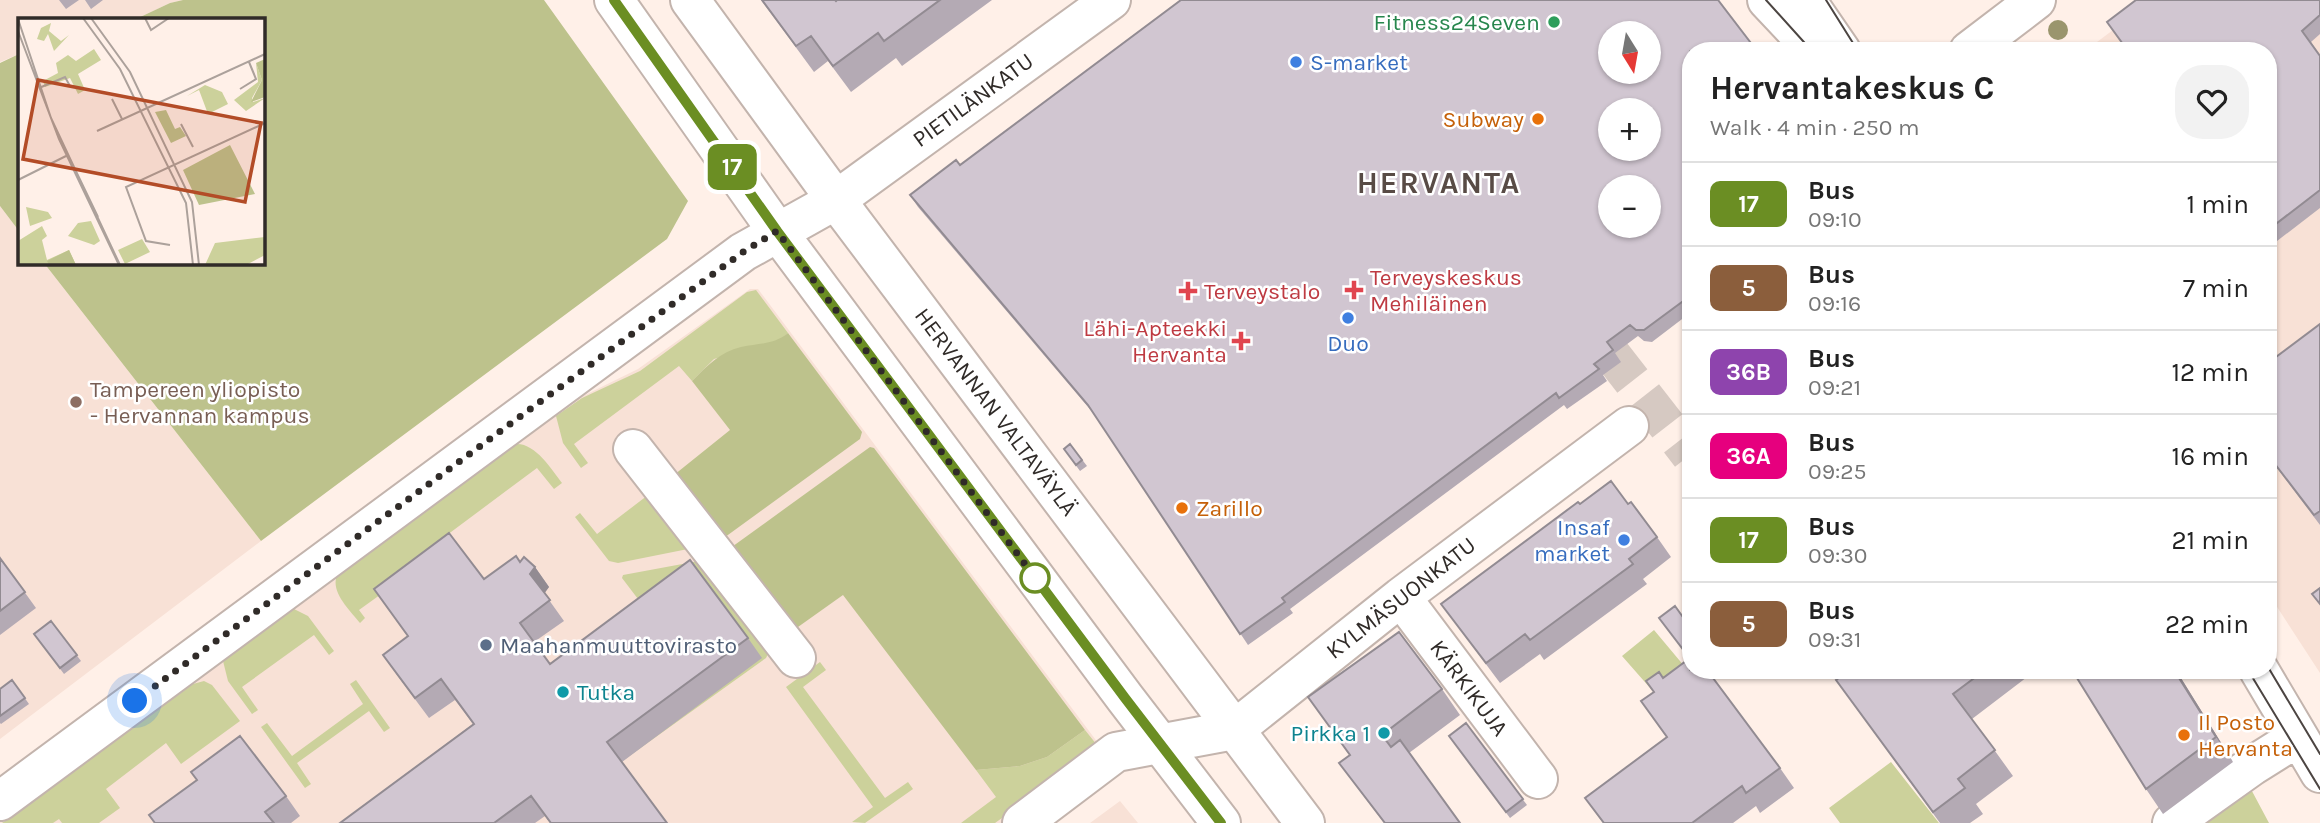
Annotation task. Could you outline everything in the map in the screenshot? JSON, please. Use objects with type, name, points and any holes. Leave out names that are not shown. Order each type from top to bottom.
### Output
[{"type":"street","points":[[614,0],[777,231],[1221,823]]},
{"type":"street","name":"HERVANNAN VALTAVÄYLÄ","points":[[690,0],[836,200],[1305,823]]},
{"type":"street","name":"PIETILÄNKATU","points":[[0,800],[743,252],[836,200],[1111,0]]},
{"type":"street","points":[[1767,0],[1807,42]]},
{"type":"street","points":[[1806,0],[1835,42]]},
{"type":"street","points":[[1981,42],[2036,0]]},
{"type":"street","name":"KYLMÄSUONKATU","points":[[1022,823],[1116,752],[1234,730],[1401,597],[1629,426]]},
{"type":"street","points":[[633,449],[796,658]]},
{"type":"street","name":"KÄRKIKUJA","points":[[1401,597],[1538,765]]},
{"type":"street","points":[[2264,679],[2320,773]]},
{"type":"street","points":[[2172,823],[2298,737]]},
{"type":"shaded area","points":[[0,0],[183,0],[138,18],[18,18],[18,54],[0,62]]},
{"type":"shaded area","points":[[2153,0],[2320,0],[2320,673],[2277,607],[2277,42],[2097,42]]},
{"type":"shaded area","name":"Tampereen yliopisto - Hervannan kampus","points":[[0,206],[18,230],[18,264],[45,264],[261,541],[0,739]]},
{"type":"shaded area","points":[[750,289],[758,289],[1098,743],[1099,751],[1001,823],[0,823],[0,819],[581,397],[638,369]]},
{"type":"shaded area","points":[[1120,801],[1138,823],[1090,823]]},
{"type":"green space","points":[[183,0],[544,0],[688,201],[667,239],[261,541],[45,264],[264,264],[264,18],[138,18]]},
{"type":"green space","points":[[18,54],[18,230],[0,206],[0,63]]},
{"type":"green space","points":[[756,290],[788,333],[779,341],[714,359],[692,381],[679,366],[574,444],[588,463],[581,468],[563,443],[556,416],[582,398],[640,371],[747,292]]},
{"type":"green space","points":[[788,333],[862,432],[860,439],[721,540],[669,479],[730,430],[692,381],[727,352],[771,342]]},
{"type":"green space","points":[[517,444],[537,453],[562,483],[554,489],[537,468],[404,567],[409,574],[359,610],[365,618],[360,623],[346,607],[336,588],[337,575]]},
{"type":"green space","points":[[870,447],[874,448],[1085,730],[1047,757],[1020,766],[976,770],[843,595],[798,627],[792,628],[729,549]]},
{"type":"green space","points":[[652,492],[698,547],[618,563],[609,561],[575,517],[580,513],[597,534]]},
{"type":"green space","points":[[704,560],[769,652],[766,658],[621,762],[686,594],[666,577],[638,599],[622,578],[623,575]]},
{"type":"green space","points":[[294,609],[308,616],[334,651],[329,655],[314,635],[242,687],[258,710],[252,714],[228,681],[223,661]]},
{"type":"green space","points":[[1654,630],[1682,663],[1682,679],[1658,697],[1622,656]]},
{"type":"green space","points":[[820,662],[826,670],[803,687],[885,798],[908,782],[913,789],[865,823],[852,822],[873,807],[786,687]]},
{"type":"green space","points":[[356,680],[390,728],[384,732],[369,711],[297,763],[311,784],[305,788],[261,727],[267,723],[292,756],[363,704],[350,684]]},
{"type":"green space","points":[[204,681],[212,685],[240,721],[181,764],[166,743],[106,789],[120,808],[99,823],[62,823],[59,819],[53,823],[2,823],[193,684]]},
{"type":"green space","points":[[1085,730],[1097,745],[1096,750],[995,823],[961,823],[996,797],[976,770],[1020,766],[1047,757]]},
{"type":"green space","points":[[1891,762],[1939,823],[1840,823],[1829,808]]},
{"type":"green space","points":[[2237,763],[2269,823],[2157,823]]},
{"type":"building","points":[[762,0],[940,0],[884,41],[878,33],[833,66],[811,36],[796,46]]},
{"type":"building","name":"Duo","points":[[1181,0],[1718,0],[1750,42],[1682,42],[1682,302],[1644,330],[1636,330],[1630,325],[1607,342],[1613,350],[1594,364],[1599,369],[1559,398],[1556,393],[1282,598],[1285,602],[1240,634],[1088,405],[910,195],[956,160],[960,165]]},
{"type":"building","points":[[2136,0],[2320,0],[2320,15],[2302,31],[2320,56],[2320,190],[2277,223],[2277,42],[2121,42],[2107,22]]},
{"type":"building","points":[[2320,324],[2320,511],[2314,515],[2277,467],[2277,356]]},
{"type":"building","points":[[1070,444],[1082,460],[1076,465],[1064,449]]},
{"type":"building","points":[[1611,481],[1628,504],[1631,502],[1657,537],[1629,559],[1633,564],[1530,640],[1525,634],[1486,663],[1441,604],[1578,502],[1580,504]]},
{"type":"building","name":"Tutka","points":[[449,533],[484,579],[516,556],[520,562],[524,557],[535,567],[530,574],[550,600],[520,623],[550,664],[690,560],[748,638],[607,742],[667,823],[551,823],[531,796],[494,823],[340,823],[474,724],[441,679],[415,698],[383,655],[408,636],[374,589]]},
{"type":"building","points":[[0,558],[25,592],[0,611]]},
{"type":"building","points":[[2320,588],[2320,604],[2312,594]]},
{"type":"building","points":[[1675,606],[1682,616],[1682,648],[1659,618]]},
{"type":"building","points":[[51,621],[77,655],[60,668],[34,634]]},
{"type":"building","name":"Pirkka 1","points":[[1399,632],[1442,689],[1382,735],[1391,747],[1400,740],[1460,823],[1385,823],[1339,763],[1350,755],[1308,697]]},
{"type":"building","points":[[1682,664],[1682,679],[1714,679],[1780,768],[1746,793],[1742,786],[1692,823],[1604,823],[1585,798],[1667,737],[1641,701],[1654,692],[1646,681],[1659,672],[1663,678]]},
{"type":"building","points":[[1973,679],[1953,694],[1995,750],[1958,779],[1965,788],[1933,812],[1836,680]]},
{"type":"building","points":[[2078,679],[2180,679],[2216,737],[2146,789]]},
{"type":"building","points":[[12,680],[25,698],[0,716],[0,689]]},
{"type":"building","points":[[1466,723],[1523,799],[1506,812],[1449,736]]},
{"type":"building","points":[[240,736],[286,796],[265,812],[274,823],[155,823],[149,815],[197,780],[191,772]]},
{"type":"tunnel","points":[[1609,351],[1682,445]]},
{"type":"tram line","points":[[1766,0],[1804,42]]},
{"type":"tram line","points":[[1826,0],[1852,42]]},
{"type":"tram line","points":[[2253,679],[2320,789]]},
{"type":"tram line","points":[[2275,679],[2320,754]]},
{"type":"bus line","name":"17","points":[[614,0],[777,231],[1221,823]]},
{"type":"place","name":"Fitness24Seven","points":[[1554,22]]},
{"type":"place","name":"S-market","points":[[1296,62]]},
{"type":"place","name":"Subway","points":[[1538,119]]},
{"type":"place","name":"Terveyskeskus Mehiläinen","points":[[1354,290]]},
{"type":"place","name":"Terveystalo","points":[[1188,291]]},
{"type":"place","name":"Duo","points":[[1348,318]]},
{"type":"place","name":"Lähi-Apteekki Hervanta","points":[[1241,341]]},
{"type":"place","name":"Tampereen yliopisto - Hervannan kampus","points":[[76,402]]},
{"type":"place","name":"Zarillo","points":[[1182,508]]},
{"type":"place","name":"Insaf market","points":[[1624,540]]},
{"type":"place","name":"Maahanmuuttovirasto","points":[[486,645]]},
{"type":"place","name":"Tutka","points":[[563,692]]},
{"type":"place","name":"Pirkka 1","points":[[1384,733]]},
{"type":"place","name":"Il Posto Hervanta","points":[[2184,735]]},
{"type":"district","name":"HERVANTA","points":[[1439,183]]},
{"type":"route","points":[[135,701],[743,252],[777,231],[1042,587],[1035,578]]}]
